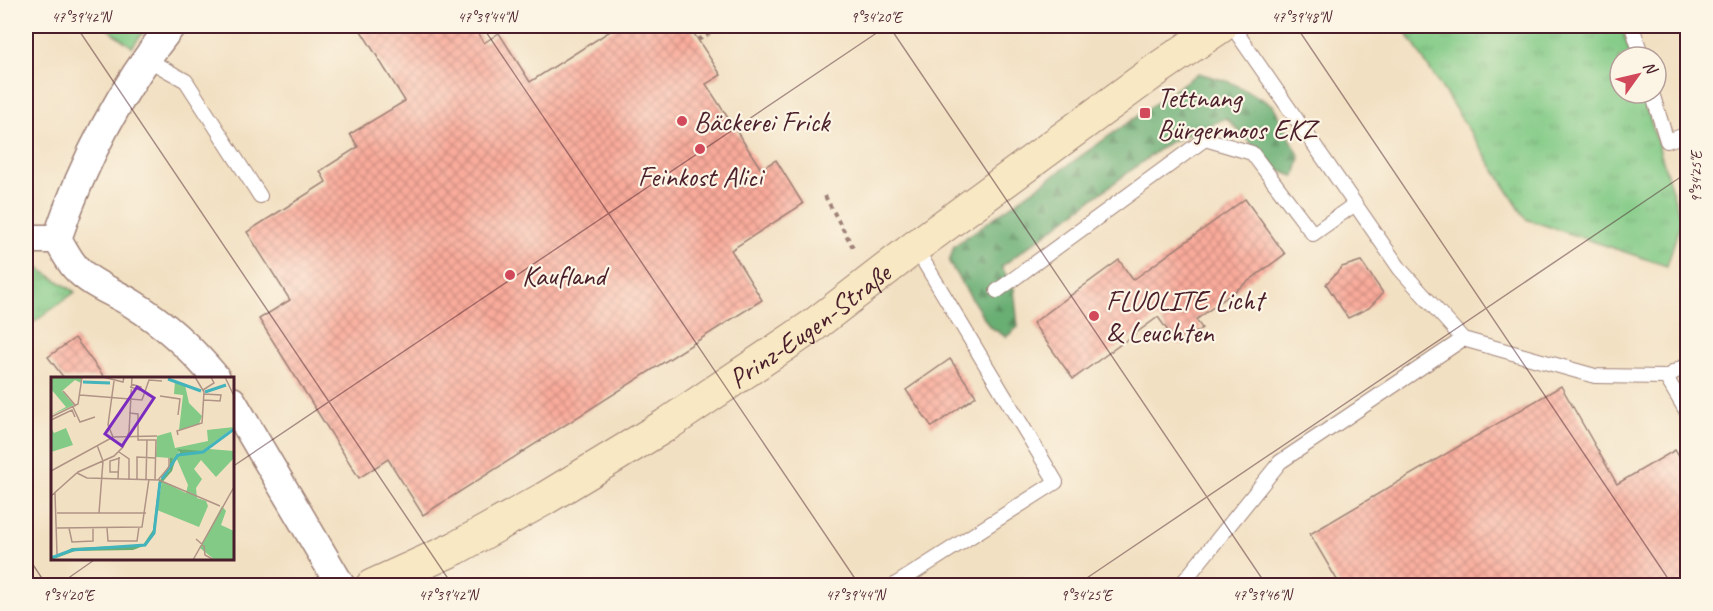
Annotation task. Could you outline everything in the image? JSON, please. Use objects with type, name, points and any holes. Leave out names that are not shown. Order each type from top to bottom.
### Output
[{"type":"street","points":[[57,239],[72,193],[103,129],[145,58],[171,26]]},
{"type":"street","name":"Prinz-Eugen-Straße","points":[[372,585],[456,548],[646,438],[814,325],[915,247],[1159,68],[1221,26]]},
{"type":"street","points":[[26,239],[57,239]]},
{"type":"street","points":[[57,239],[75,267],[93,282],[134,304],[175,335],[215,377]]},
{"type":"street","points":[[234,404],[341,585]]},
{"type":"lane","points":[[1232,26],[1400,269],[1463,339],[1595,376],[1666,377],[1688,364]]},
{"type":"lane","points":[[1632,26],[1638,45]]},
{"type":"lane","points":[[145,58],[186,81],[260,196]]},
{"type":"lane","points":[[1656,105],[1667,141],[1688,134]]},
{"type":"lane","points":[[997,291],[1205,139],[1252,153],[1313,234],[1355,204]]},
{"type":"lane","points":[[893,585],[1056,482],[915,247]]},
{"type":"lane","points":[[1180,585],[1280,462],[1463,339]]},
{"type":"lane","points":[[1666,377],[1688,414]]},
{"type":"path","points":[[698,40],[722,26]]},
{"type":"path","points":[[825,196],[871,281]]},
{"type":"green space","points":[[104,26],[148,26],[132,47]]},
{"type":"green space","points":[[1402,26],[1622,26],[1628,45],[1608,45],[1608,105],[1646,105],[1681,220],[1667,266],[1526,219]]},
{"type":"green space","points":[[1198,73],[1230,82],[1273,105],[1300,157],[1295,177],[1276,169],[1226,118],[1168,143],[1001,267],[1014,288],[1018,327],[1006,337],[989,326],[949,263],[954,246]]},
{"type":"green space","points":[[26,260],[75,292],[26,328]]},
{"type":"building","name":"Kaufland","points":[[358,26],[473,26],[484,43],[499,33],[530,82],[618,26],[689,26],[721,75],[706,84],[761,169],[776,160],[803,204],[731,250],[762,300],[423,515],[388,459],[359,478],[259,319],[290,300],[247,232],[326,182],[320,171],[358,147],[350,134],[405,101]]},
{"type":"building","points":[[1245,199],[1285,254],[1196,320],[1202,328],[1178,345],[1158,317],[1073,379],[1033,323],[1119,260],[1133,280]]},
{"type":"building","points":[[1361,261],[1383,293],[1369,308],[1348,318],[1326,284],[1342,267]]},
{"type":"building","points":[[75,338],[104,377],[63,377],[48,357]]},
{"type":"building","points":[[950,359],[976,396],[932,427],[906,390]]},
{"type":"building","points":[[1561,386],[1617,484],[1675,450],[1688,471],[1688,585],[1340,585],[1310,534]]},
{"type":"place","name":"Tettnang Bürgermoos EKZ","points":[[1145,113]]},
{"type":"place","name":"Bäckerei Frick","points":[[682,121]]},
{"type":"place","name":"Feinkost Alici","points":[[700,149]]},
{"type":"place","name":"Kaufland","points":[[510,275]]},
{"type":"place","name":"FLUOLITE Licht & Leuchten","points":[[1094,316]]}]
